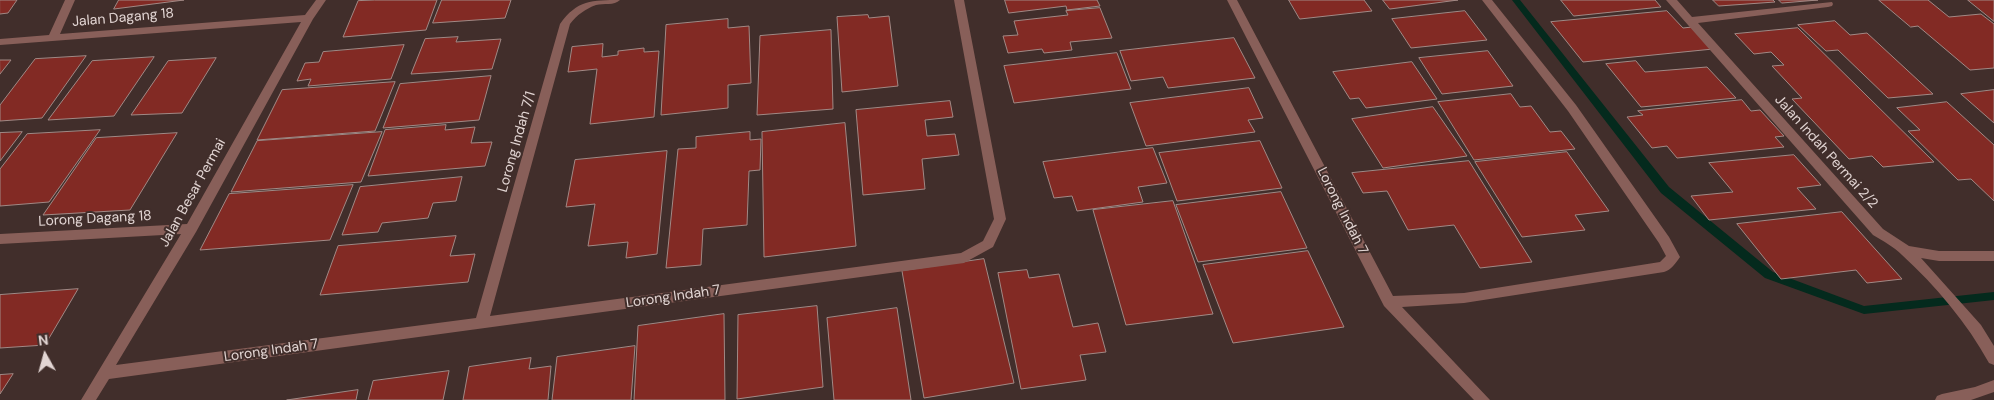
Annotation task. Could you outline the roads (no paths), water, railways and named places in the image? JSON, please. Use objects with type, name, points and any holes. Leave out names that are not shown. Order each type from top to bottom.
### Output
[{"type":"street","points":[[53,38],[70,0]]},
{"type":"street","name":"Jalan Besar Permai","points":[[88,400],[191,229],[308,18],[321,0]]},
{"type":"street","name":"Lorong Indah 7/1","points":[[481,324],[565,24],[575,11],[595,2],[615,0]]},
{"type":"street","name":"Lorong Indah 7","points":[[105,373],[964,258],[988,244],[1000,219],[959,0]]},
{"type":"street","name":"Lorong Indah 7","points":[[1232,0],[1389,302],[1482,400]]},
{"type":"street","points":[[1389,302],[1464,298],[1664,267],[1673,257],[1664,240],[1572,108],[1488,0]]},
{"type":"street","name":"Jalan Indah Permai 2/2","points":[[1671,0],[1878,232],[1906,250],[1939,256],[1994,256]]},
{"type":"street","points":[[1689,21],[1828,4]]},
{"type":"street","name":"Jalan Dagang 18","points":[[0,42],[308,18]]},
{"type":"street","name":"Lorong Dagang 18","points":[[0,239],[191,229]]},
{"type":"street","points":[[1906,250],[1942,289],[1986,345],[1994,360]]},
{"type":"street","points":[[1942,400],[1975,393],[1994,386]]},
{"type":"waterway","points":[[1516,0],[1665,190],[1769,275],[1864,310],[1994,296]]}]
